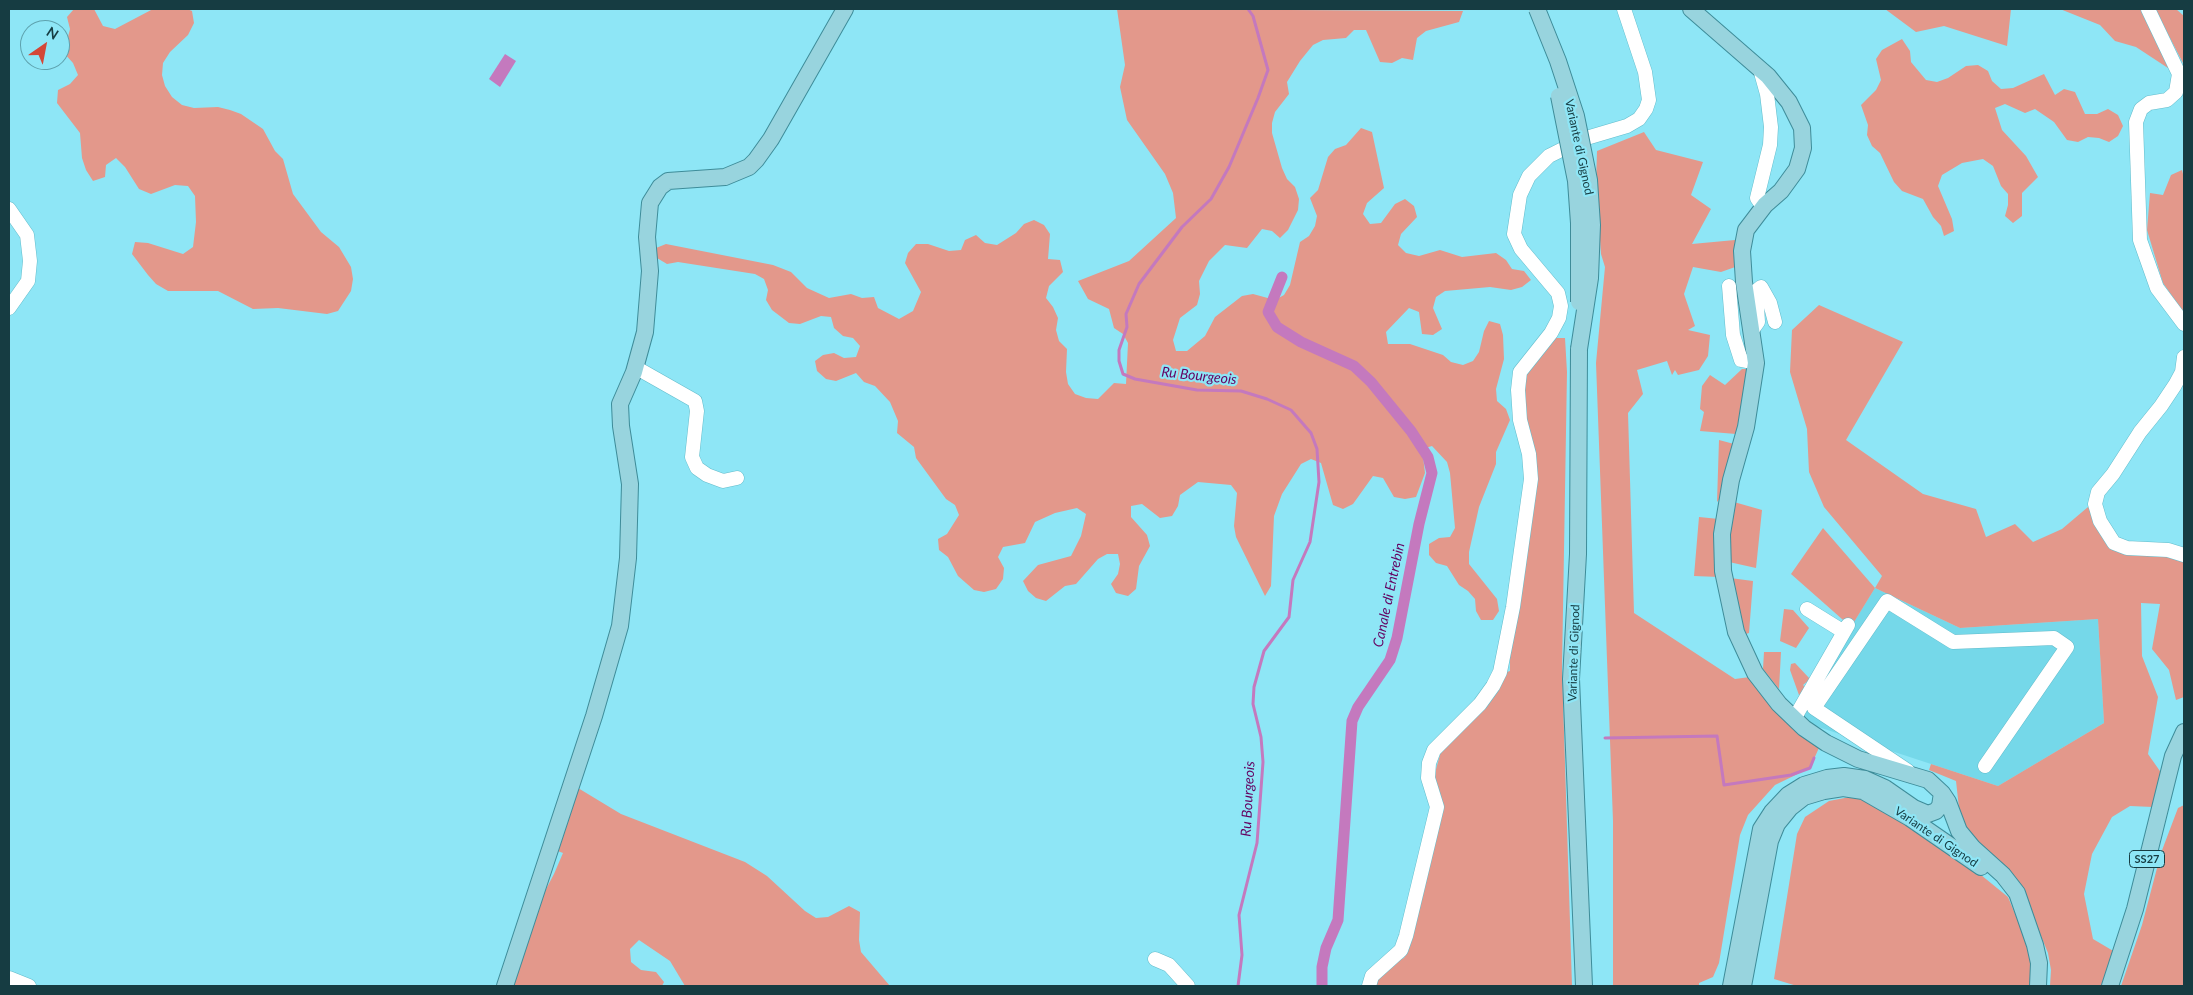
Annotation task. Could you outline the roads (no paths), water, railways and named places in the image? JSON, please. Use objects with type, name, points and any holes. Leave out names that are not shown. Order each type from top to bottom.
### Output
[{"type":"main road","points":[[505,986],[594,716],[620,626],[628,558],[630,484],[621,426],[620,404],[635,367],[645,332],[650,271],[647,237],[650,203],[654,195],[668,181],[725,177],[749,167],[771,139],[845,9]]},
{"type":"main road","name":"Variante di Gignod","points":[[1535,9],[1558,61],[1576,116],[1589,180],[1592,225],[1590,278],[1579,349],[1578,554],[1571,680],[1584,986]]},
{"type":"main road","points":[[1691,9],[1760,69],[1788,102],[1802,128],[1803,148],[1797,169],[1781,191],[1763,207],[1746,230],[1742,251],[1744,282],[1753,329],[1756,364],[1746,427],[1731,480],[1722,534],[1723,571],[1736,632],[1752,665],[1779,704],[1794,718],[1826,743],[1858,759],[1928,780],[1942,793],[1948,802],[1959,831],[2017,893],[2032,930],[2037,954],[2038,986]]},
{"type":"main road","name":"SS27","points":[[2110,986],[2136,909],[2173,756],[2184,732]]},
{"type":"main road","name":"Variante di Gignod","points":[[1731,986],[1761,829],[1772,812],[1788,795],[1804,785],[1827,778],[1844,776],[1865,779],[1885,788],[1973,848]]},
{"type":"main road","name":"Variante di Gignod","points":[[1743,986],[1770,840],[1777,824],[1790,808],[1804,797],[1824,791],[1844,788],[1863,791],[1910,818],[1984,869],[2022,907]]},
{"type":"main road","points":[[1914,808],[1928,814],[1936,811],[1940,806],[1942,793]]},
{"type":"main road","points":[[1942,793],[1947,836],[1972,853],[1984,869]]},
{"type":"street","points":[[1369,986],[1372,976],[1401,950],[1406,936],[1437,807],[1428,778],[1429,763],[1434,750],[1480,704],[1493,686],[1500,672],[1512,614],[1531,479],[1529,454],[1520,413],[1518,390],[1520,372],[1551,333],[1559,318],[1561,306],[1558,293],[1521,249],[1514,234],[1520,195],[1529,176],[1549,156],[1583,139],[1627,126],[1639,119],[1646,109],[1649,100],[1645,72],[1624,9]]},
{"type":"street","points":[[2148,9],[2179,74],[2176,92],[2168,100],[2149,104],[2141,109],[2136,122],[2140,240],[2157,288],[2184,324]]},
{"type":"street","points":[[1760,69],[1767,94],[1771,127],[1770,144],[1757,198],[1763,207]]},
{"type":"street","points":[[9,208],[27,235],[30,261],[28,281],[9,308]]},
{"type":"street","points":[[1729,286],[1733,335],[1741,360],[1756,364]]},
{"type":"street","points":[[1753,329],[1758,322],[1756,291],[1761,288],[1766,293],[1775,322]]},
{"type":"street","points":[[2184,357],[2182,372],[2161,406],[2140,432],[2113,474],[2098,492],[2095,504],[2100,521],[2114,543],[2127,548],[2168,550],[2184,555]]},
{"type":"street","points":[[635,367],[695,401],[697,411],[692,457],[697,468],[707,475],[723,480],[737,478]]},
{"type":"street","points":[[1917,777],[1814,708],[1887,601],[1953,642],[2054,638],[2067,647],[1985,766]]},
{"type":"street","points":[[1794,718],[1846,629],[1807,609]]},
{"type":"street","points":[[1155,959],[1169,965],[1188,986]]},
{"type":"street","points":[[9,978],[29,986]]},
{"type":"waterway","name":"Ru Bourgeois","points":[[1238,986],[1242,955],[1239,915],[1257,843],[1263,762],[1261,737],[1253,704],[1254,687],[1264,651],[1289,617],[1293,580],[1310,542],[1319,482],[1317,449],[1311,433],[1291,410],[1267,399],[1241,391],[1197,390],[1135,379],[1123,374],[1119,361],[1119,350],[1127,327],[1126,314],[1139,284],[1182,227],[1211,199],[1229,167],[1258,98],[1268,70],[1253,16],[1248,9]]},
{"type":"waterway","name":"Canale di Entrebin","points":[[1282,277],[1268,312],[1277,327],[1301,342],[1354,366],[1371,382],[1411,431],[1428,457],[1432,473],[1419,524],[1397,638],[1390,660],[1358,707],[1352,721],[1338,920],[1326,948],[1322,967],[1322,986]]},
{"type":"waterway","points":[[1605,738],[1717,736],[1724,785],[1791,775],[1810,768],[1814,758]]}]
